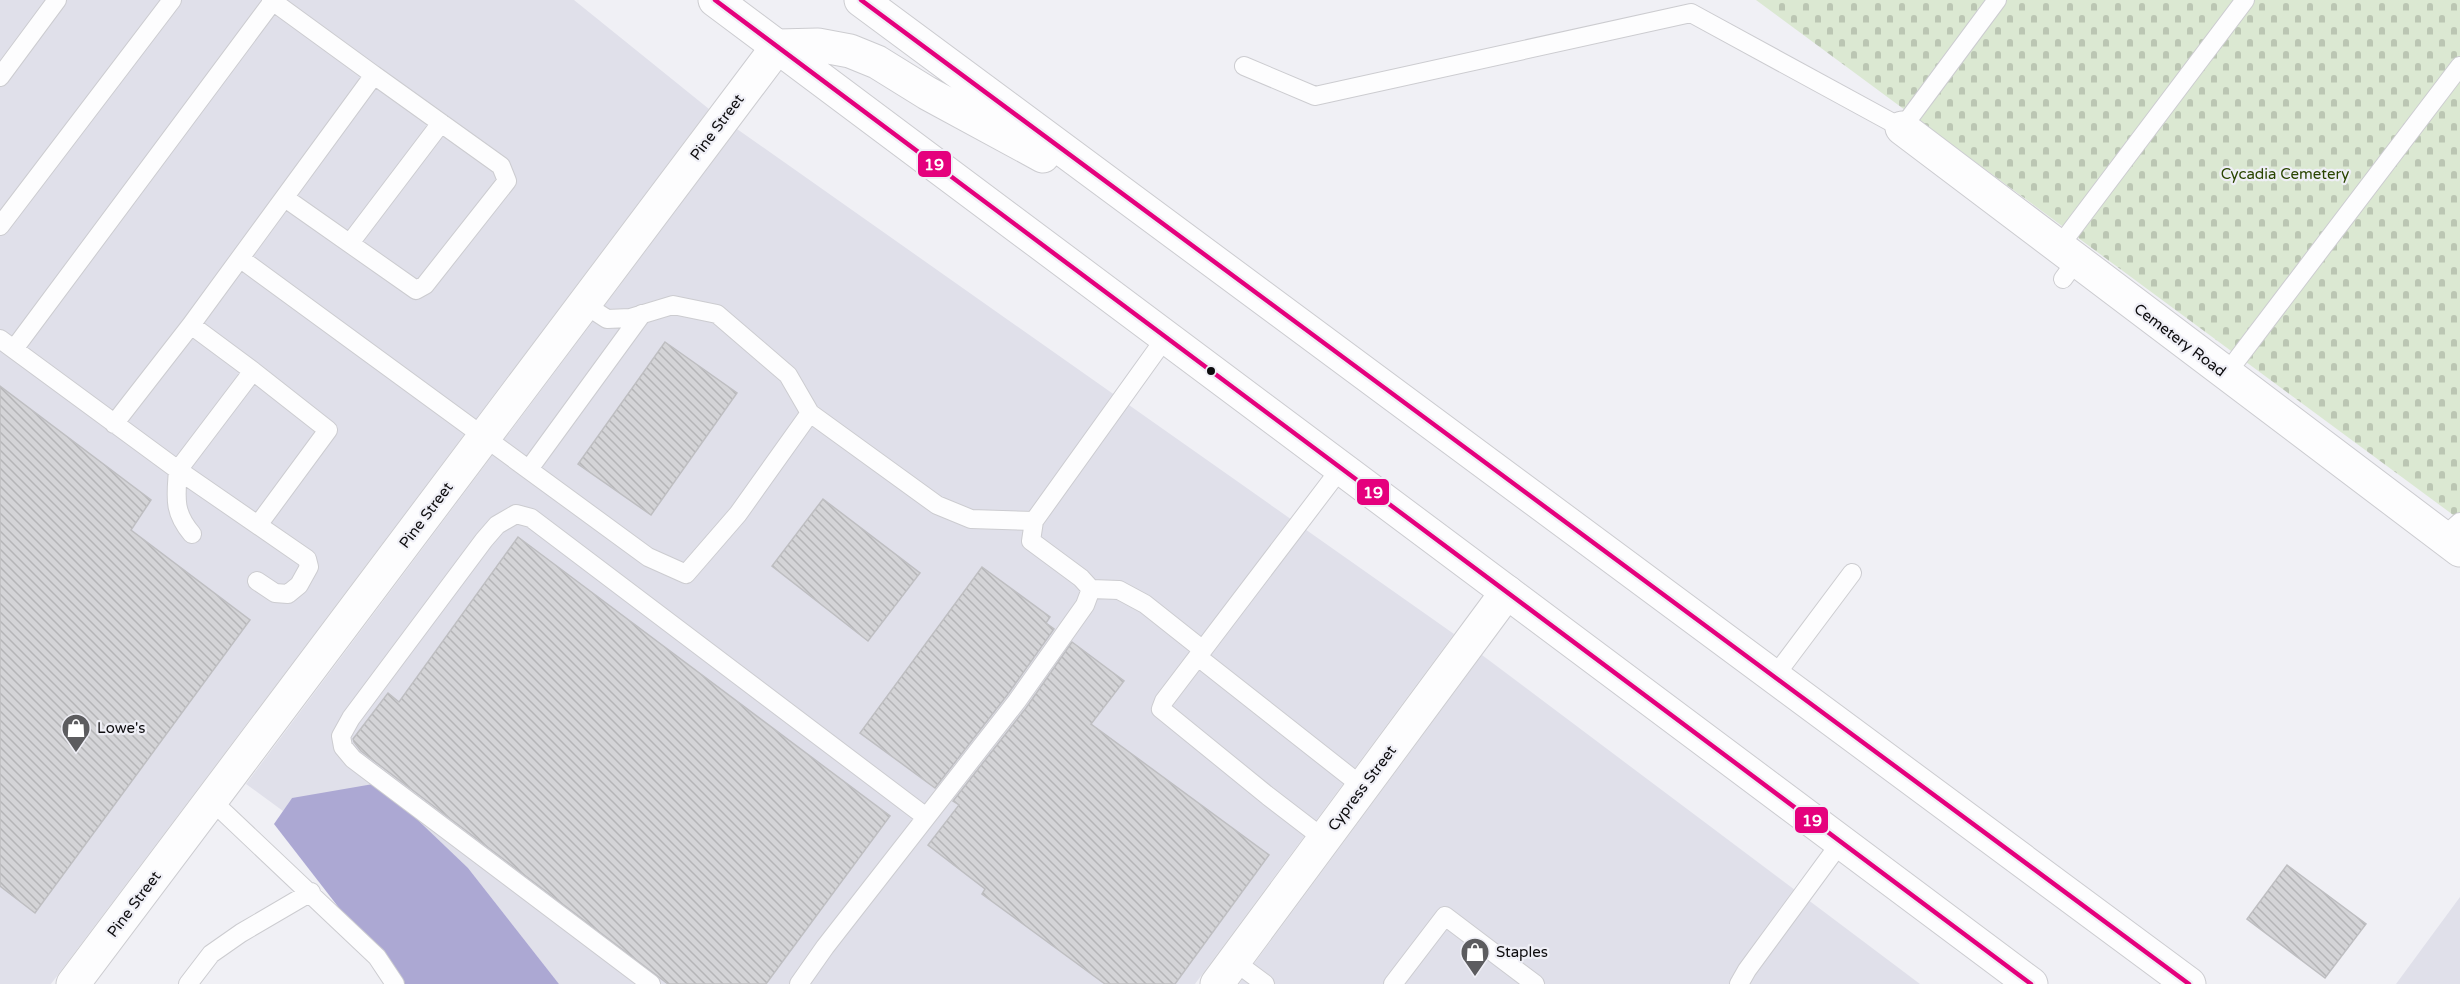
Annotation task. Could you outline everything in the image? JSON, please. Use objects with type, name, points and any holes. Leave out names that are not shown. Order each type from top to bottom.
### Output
[{"type":"main road","points":[[715,0],[2031,984]]},
{"type":"main road","points":[[861,0],[2188,984]]},
{"type":"main road","points":[[778,46],[818,45],[850,51],[877,62],[927,93],[1152,216]]},
{"type":"main road","name":"Pine Street","points":[[74,984],[778,46]]},
{"type":"main road","name":"Cemetery Road","points":[[1902,128],[2066,263],[2454,537]]},
{"type":"main road","name":"Cypress Street","points":[[1225,972],[1507,592]]},
{"type":"lane","points":[[0,77],[57,0]]},
{"type":"lane","points":[[0,226],[172,0]]},
{"type":"lane","points":[[1244,66],[1315,96],[1691,13],[1902,128],[1997,0]]},
{"type":"lane","points":[[2066,263],[2245,0]]},
{"type":"lane","points":[[257,581],[275,593],[288,594],[299,585],[309,567],[307,559],[178,470],[7,344],[272,1],[501,166],[507,180],[425,285],[416,290],[285,198]]},
{"type":"lane","points":[[2226,374],[2460,66]]},
{"type":"lane","points":[[114,424],[241,260],[374,75]]},
{"type":"lane","points":[[350,243],[441,123]]},
{"type":"lane","points":[[241,260],[648,557],[686,574],[738,514],[810,412]]},
{"type":"lane","points":[[584,304],[607,319],[630,318],[673,305],[717,314],[788,375],[810,412],[937,505],[971,519],[1034,521]]},
{"type":"lane","points":[[529,469],[642,314]]},
{"type":"lane","points":[[191,325],[327,430],[258,525]]},
{"type":"lane","points":[[1166,337],[1034,521],[1031,540],[1081,578],[1091,589],[1119,590],[1145,604],[1200,654],[1363,787]]},
{"type":"lane","points":[[192,534],[182,522],[176,503],[178,470],[253,371]]},
{"type":"lane","points":[[1324,839],[1161,709],[1164,701],[1341,468]]},
{"type":"lane","points":[[651,984],[353,759],[343,747],[341,736],[351,718],[497,525],[516,514],[531,518],[926,817]]},
{"type":"lane","points":[[1774,677],[1852,573]]},
{"type":"lane","points":[[799,984],[825,947],[1017,701],[1084,605],[1091,589]]},
{"type":"lane","points":[[211,800],[311,892],[377,957],[395,984]]},
{"type":"lane","points":[[1739,984],[1841,843]]},
{"type":"lane","points":[[188,984],[211,954],[241,933],[311,892]]},
{"type":"lane","points":[[1393,984],[1445,915],[1535,984]]},
{"type":"lane","points":[[1225,972],[1265,984]]},
{"type":"shaded area","points":[[0,0],[574,0],[709,109],[51,984],[0,984]]},
{"type":"shaded area","points":[[737,129],[1454,634],[1195,984],[559,984],[468,868],[292,798],[283,811],[246,784]]},
{"type":"shaded area","points":[[1482,655],[1920,984],[1239,984]]},
{"type":"shaded area","points":[[379,783],[468,868],[559,984],[398,984],[274,824],[292,798]]},
{"type":"shaded area","points":[[2460,897],[2460,984],[2396,984]]},
{"type":"green space","name":"Cycadia Cemetery","points":[[1756,0],[2460,0],[2460,520]]},
{"type":"building","points":[[665,342],[737,393],[651,515],[578,464]]},
{"type":"building","name":"Lowe's","points":[[0,386],[151,500],[131,530],[250,620],[35,913],[0,886]]},
{"type":"building","points":[[823,499],[920,573],[868,641],[772,566]]},
{"type":"building","points":[[518,537],[890,816],[766,984],[668,984],[361,751],[354,742],[353,739],[388,693],[399,702]]},
{"type":"building","points":[[982,567],[1050,617],[1046,623],[1054,629],[1008,694],[935,788],[860,733]]},
{"type":"building","points":[[1072,642],[1124,681],[1091,724],[1269,855],[1175,984],[1105,984],[982,894],[985,889],[928,845],[959,805],[953,801],[1026,708]]},
{"type":"building","points":[[2287,865],[2366,924],[2325,978],[2247,919]]},
{"type":"transit line","name":"19","points":[[715,0],[2031,984]]},
{"type":"transit line","name":"19","points":[[861,0],[2189,984]]},
{"type":"place","name":"Lowe's","points":[[76,754]]},
{"type":"place","name":"Staples","points":[[1475,978]]}]
